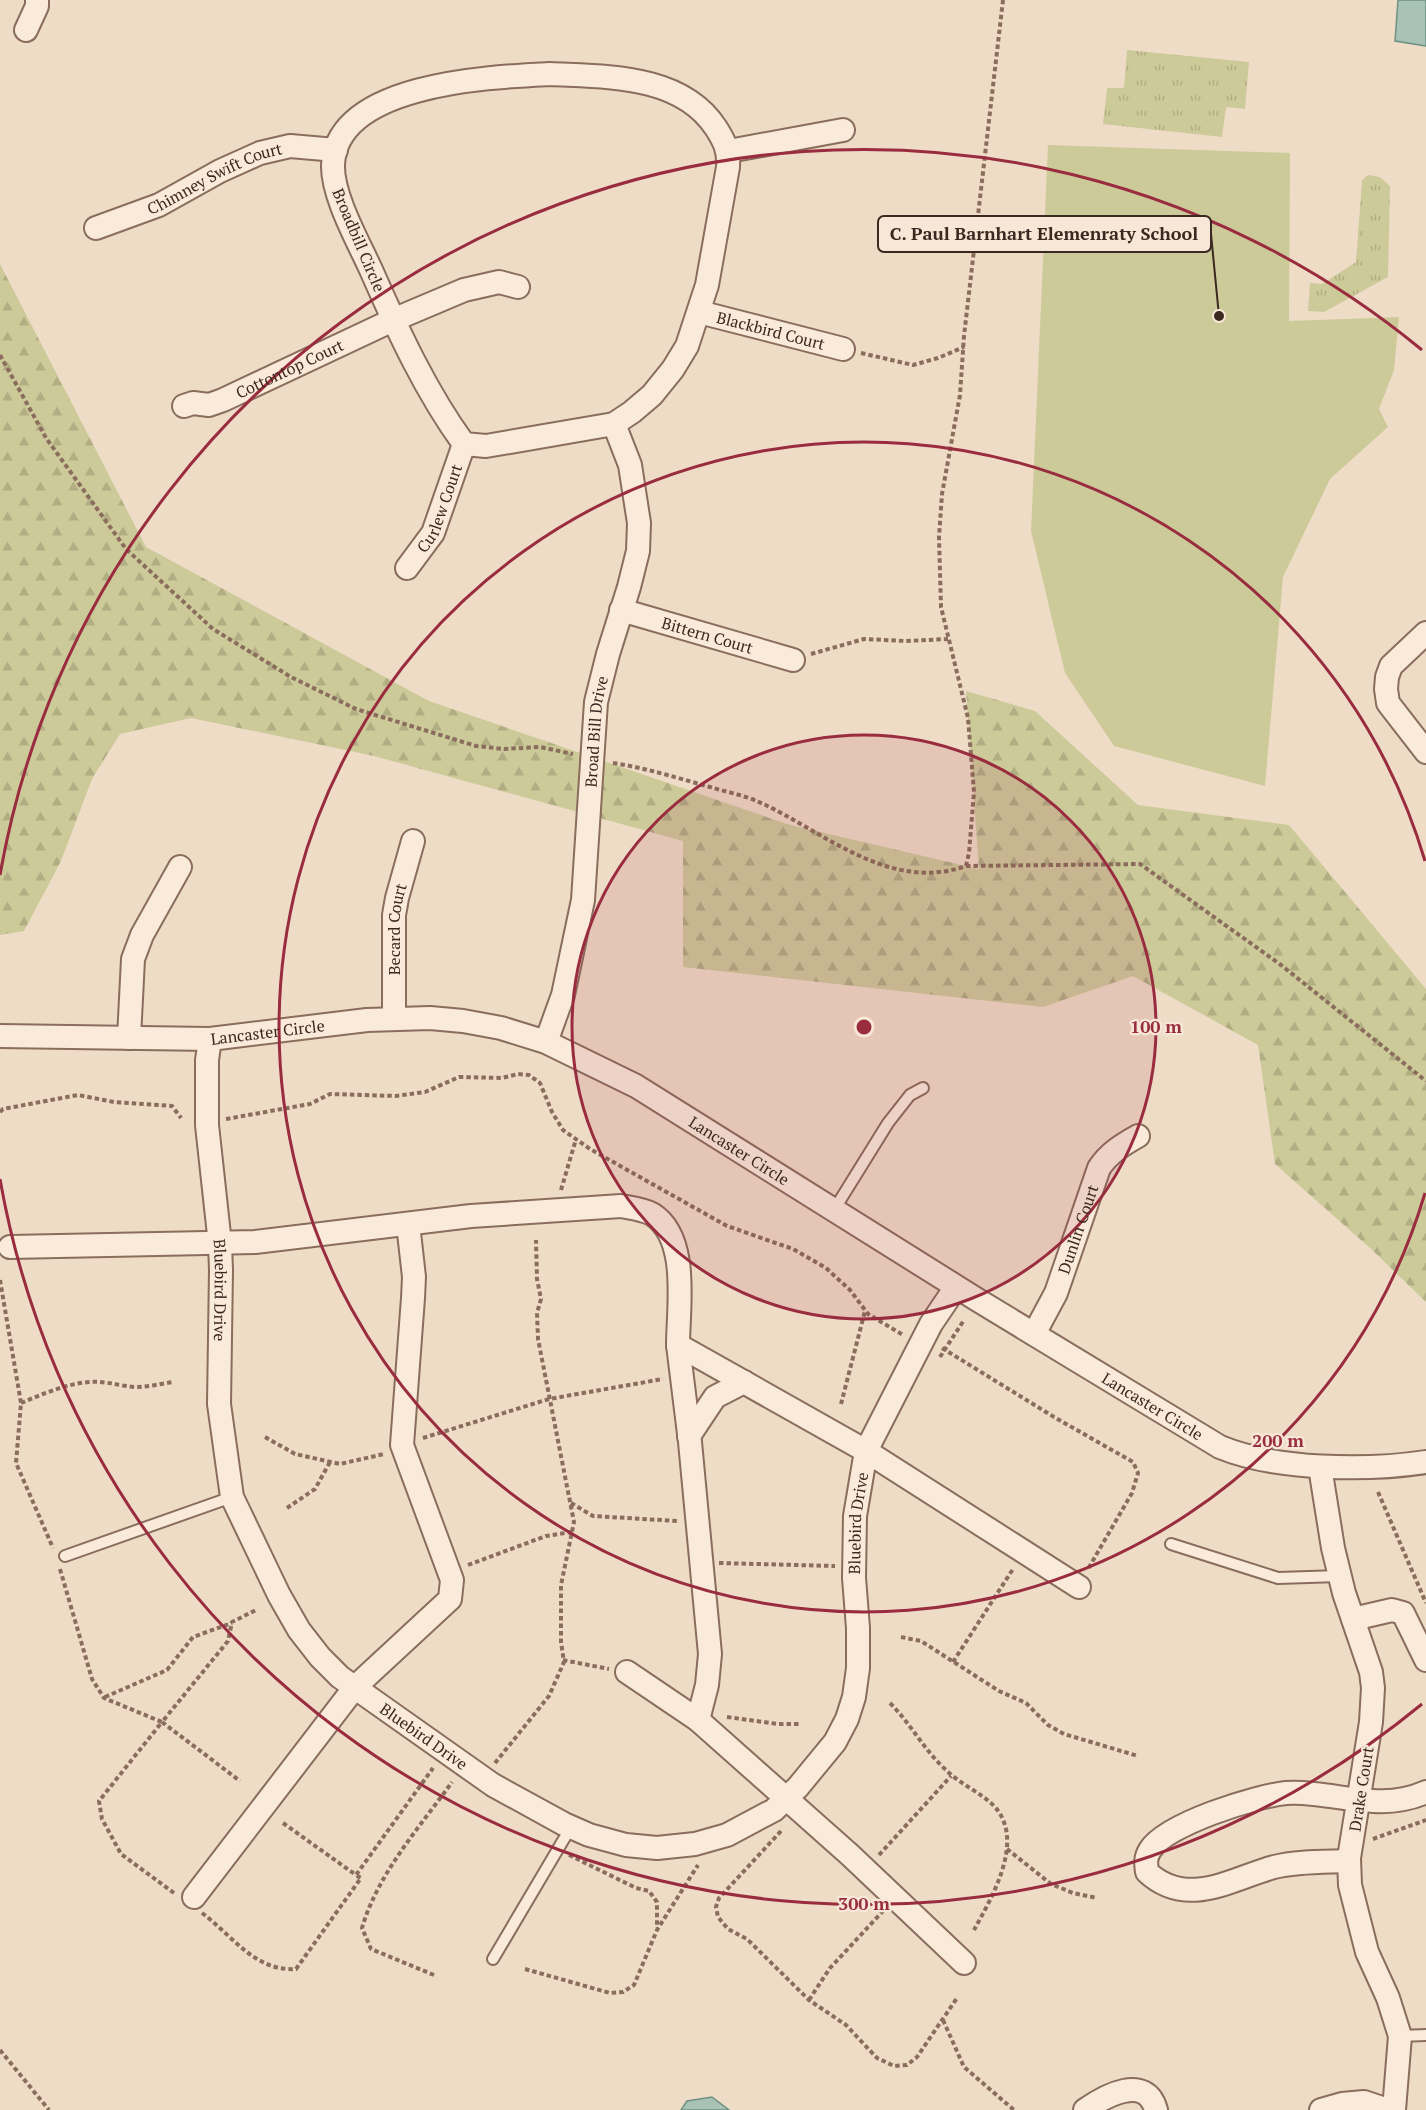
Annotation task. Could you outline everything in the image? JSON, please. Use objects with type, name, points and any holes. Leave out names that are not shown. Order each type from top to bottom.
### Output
[{"type":"street","points":[[26,30],[38,0]]},
{"type":"street","name":"Broadbill Circle","points":[[464,444],[450,425],[393,320],[335,184],[333,165],[336,150],[341,136],[354,121],[378,105],[405,94],[452,83],[490,77],[550,74],[613,78],[651,84],[674,92],[704,112],[729,151]]},
{"type":"street","points":[[464,444],[486,446],[614,424],[633,412],[652,395],[673,369],[687,346],[707,285],[729,151],[843,130]]},
{"type":"street","name":"Chimney Swift Court","points":[[96,228],[159,205],[220,171],[260,153],[290,146],[336,150]]},
{"type":"street","name":"Cottontop Court","points":[[184,406],[193,403],[209,405],[223,400],[393,320],[464,290],[499,282],[518,287]]},
{"type":"street","name":"Blackbird Court","points":[[699,312],[843,349]]},
{"type":"street","name":"Broad Bill Drive","points":[[546,1042],[563,995],[583,900],[596,702],[638,551],[639,523],[630,465],[614,424]]},
{"type":"street","name":"Curlew Court","points":[[407,568],[433,533],[464,444]]},
{"type":"street","name":"Bittern Court","points":[[621,610],[793,660]]},
{"type":"street","points":[[1426,633],[1391,666],[1386,689],[1388,703],[1426,752]]},
{"type":"street","name":"Becard Court","points":[[394,1018],[394,915],[413,841]]},
{"type":"street","points":[[129,1038],[133,959],[142,935],[180,867]]},
{"type":"street","name":"Lancaster Circle","points":[[0,1036],[210,1039],[394,1018],[463,1021],[501,1028],[546,1042],[636,1086],[956,1287],[1220,1447],[1250,1457],[1320,1467],[1396,1466],[1426,1462]]},
{"type":"street","name":"Bluebird Drive","points":[[210,1039],[207,1060],[207,1122],[220,1244],[219,1404],[232,1497],[279,1595],[299,1630],[320,1658],[355,1687],[484,1778],[589,1835],[626,1845],[657,1848],[694,1844],[728,1835],[774,1810],[798,1787],[835,1742],[847,1719],[854,1697],[858,1658],[854,1578],[855,1516],[866,1451],[932,1324],[956,1287]]},
{"type":"street","name":"Dunlin Court","points":[[1035,1334],[1056,1293],[1100,1168],[1115,1150],[1138,1136]]},
{"type":"street","points":[[10,1247],[258,1242],[471,1216],[621,1206],[651,1214],[660,1221],[670,1236],[679,1264],[678,1345],[710,1654],[707,1685],[698,1716]]},
{"type":"street","points":[[194,1897],[355,1687],[450,1599],[452,1580],[402,1445],[414,1277],[408,1224]]},
{"type":"street","points":[[678,1345],[866,1451],[1079,1587]]},
{"type":"street","points":[[689,1436],[715,1397],[744,1382]]},
{"type":"street","name":"Drake Court","points":[[1320,1467],[1333,1548],[1371,1672],[1373,1688],[1371,1722],[1350,1854],[1350,1885],[1367,1952],[1388,1998],[1400,2036],[1394,2110]]},
{"type":"street","points":[[1353,1619],[1392,1610],[1403,1613],[1426,1660]]},
{"type":"street","points":[[627,1672],[698,1716],[964,1963]]},
{"type":"street","points":[[1350,1854],[1283,1866],[1197,1891],[1180,1889],[1155,1879],[1147,1872],[1145,1860],[1150,1850],[1171,1831],[1221,1810],[1266,1797],[1288,1792],[1396,1802],[1426,1792]]},
{"type":"street","points":[[1085,2110],[1104,2097],[1120,2090],[1136,2090],[1146,2094],[1155,2104],[1156,2110]]},
{"type":"street","points":[[1321,2110],[1342,2104],[1364,2102],[1388,2110]]},
{"type":"lane","points":[[834,1210],[888,1123],[910,1095],[922,1088]]},
{"type":"lane","points":[[65,1556],[232,1497]]},
{"type":"lane","points":[[1172,1544],[1278,1578],[1340,1576]]},
{"type":"lane","points":[[493,1959],[571,1827]]},
{"type":"lane","points":[[1400,2036],[1426,2035]]},
{"type":"path","points":[[966,866],[969,853],[973,781],[968,718],[941,607],[939,537],[942,494],[956,422],[1003,0]]},
{"type":"path","points":[[843,349],[913,365],[964,347]]},
{"type":"path","points":[[0,355],[46,438],[126,549],[213,629],[291,677],[356,709],[476,746],[504,749],[540,747],[640,767],[757,801],[852,853],[887,868],[928,873],[952,871],[966,866],[1140,864],[1281,965],[1426,1081]]},
{"type":"path","points":[[793,660],[864,639],[906,641],[948,639]]},
{"type":"path","points":[[207,1122],[309,1104],[330,1094],[396,1096],[425,1092],[459,1077],[502,1078],[518,1074],[529,1075],[540,1083],[562,1130],[591,1149],[727,1226],[793,1249],[826,1268],[850,1290],[868,1314],[905,1336]]},
{"type":"path","points":[[0,1112],[3,1109],[78,1095],[114,1102],[172,1106],[181,1118]]},
{"type":"path","points":[[555,1210],[576,1139]]},
{"type":"path","points":[[484,1778],[549,1696],[563,1659],[561,1585],[574,1521],[538,1339],[537,1313],[541,1299],[537,1279],[536,1240]]},
{"type":"path","points":[[841,1404],[865,1310]]},
{"type":"path","points":[[938,1345],[1054,1417],[1133,1462],[1138,1473],[1132,1493],[1093,1559]]},
{"type":"path","points":[[417,1440],[549,1399],[682,1376]]},
{"type":"path","points":[[21,1403],[61,1387],[89,1382],[114,1382],[127,1386],[173,1382]]},
{"type":"path","points":[[265,1437],[294,1454],[340,1464],[391,1453]]},
{"type":"path","points":[[287,1508],[315,1489],[330,1462]]},
{"type":"path","points":[[1378,1492],[1426,1603]]},
{"type":"path","points":[[570,1503],[593,1516],[698,1523]]},
{"type":"path","points":[[448,1570],[476,1563],[546,1536],[572,1532]]},
{"type":"path","points":[[953,1662],[1024,1551]]},
{"type":"path","points":[[700,1563],[823,1567]]},
{"type":"path","points":[[104,1698],[167,1670],[193,1636],[232,1622]]},
{"type":"path","points":[[901,1637],[921,1641],[999,1690],[1026,1703],[1048,1725],[1064,1734],[1138,1756]]},
{"type":"path","points":[[563,1659],[627,1672]]},
{"type":"path","points":[[890,1703],[905,1717],[931,1757],[951,1776],[994,1806],[1006,1826],[1009,1841],[1007,1849],[991,1898],[974,1930]]},
{"type":"path","points":[[698,1716],[801,1724]]},
{"type":"path","points":[[283,1823],[356,1875],[433,1768]]},
{"type":"path","points":[[865,1870],[951,1776]]},
{"type":"path","points":[[434,1975],[371,1949],[362,1928],[367,1909],[390,1869],[452,1782]]},
{"type":"path","points":[[1350,1854],[1426,1820]]},
{"type":"path","points":[[781,1831],[732,1881],[719,1898],[716,1907],[718,1917],[728,1929],[747,1939],[809,2000],[846,2025],[877,2058],[894,2066],[907,2065],[917,2057],[957,1998]]},
{"type":"path","points":[[525,1969],[610,1993],[623,1992],[634,1985],[657,1930],[714,1839]]},
{"type":"path","points":[[1007,1849],[1051,1884],[1073,1893],[1097,1898]]},
{"type":"path","points":[[568,1854],[636,1888],[649,1891],[657,1902],[657,1930]]},
{"type":"path","points":[[809,2000],[830,1968],[895,1899]]},
{"type":"path","points":[[942,2020],[964,2067],[1014,2110]]},
{"type":"path","points":[[0,2050],[49,2110]]},
{"type":"green space","points":[[1127,50],[1249,62],[1245,109],[1226,107],[1222,137],[1103,124],[1107,88],[1124,88]]},
{"type":"green space","points":[[1048,145],[1290,153],[1289,321],[1399,317],[1394,370],[1379,409],[1388,427],[1330,479],[1283,577],[1265,786],[1114,746],[1065,673],[1031,531]]},
{"type":"green space","points":[[1368,175],[1380,177],[1390,186],[1388,277],[1324,312],[1308,311],[1310,283],[1322,284],[1356,262],[1362,180]]},
{"type":"green space","points":[[0,264],[146,547],[429,701],[790,825],[979,869],[966,691],[1035,711],[1138,805],[1289,825],[1426,989],[1426,1302],[1371,1249],[1275,1164],[1258,1045],[1133,976],[1043,1007],[683,967],[683,841],[374,756],[191,718],[120,734],[92,779],[61,861],[24,931],[0,935]]},
{"type":"shaded area","points":[[1398,0],[1426,0],[1426,46],[1395,41]]},
{"type":"shaded area","points":[[712,2097],[729,2110],[681,2110],[687,2101]]},
{"type":"place","name":"C. Paul Barnhart Elemenraty School","points":[[1219,316]]}]
